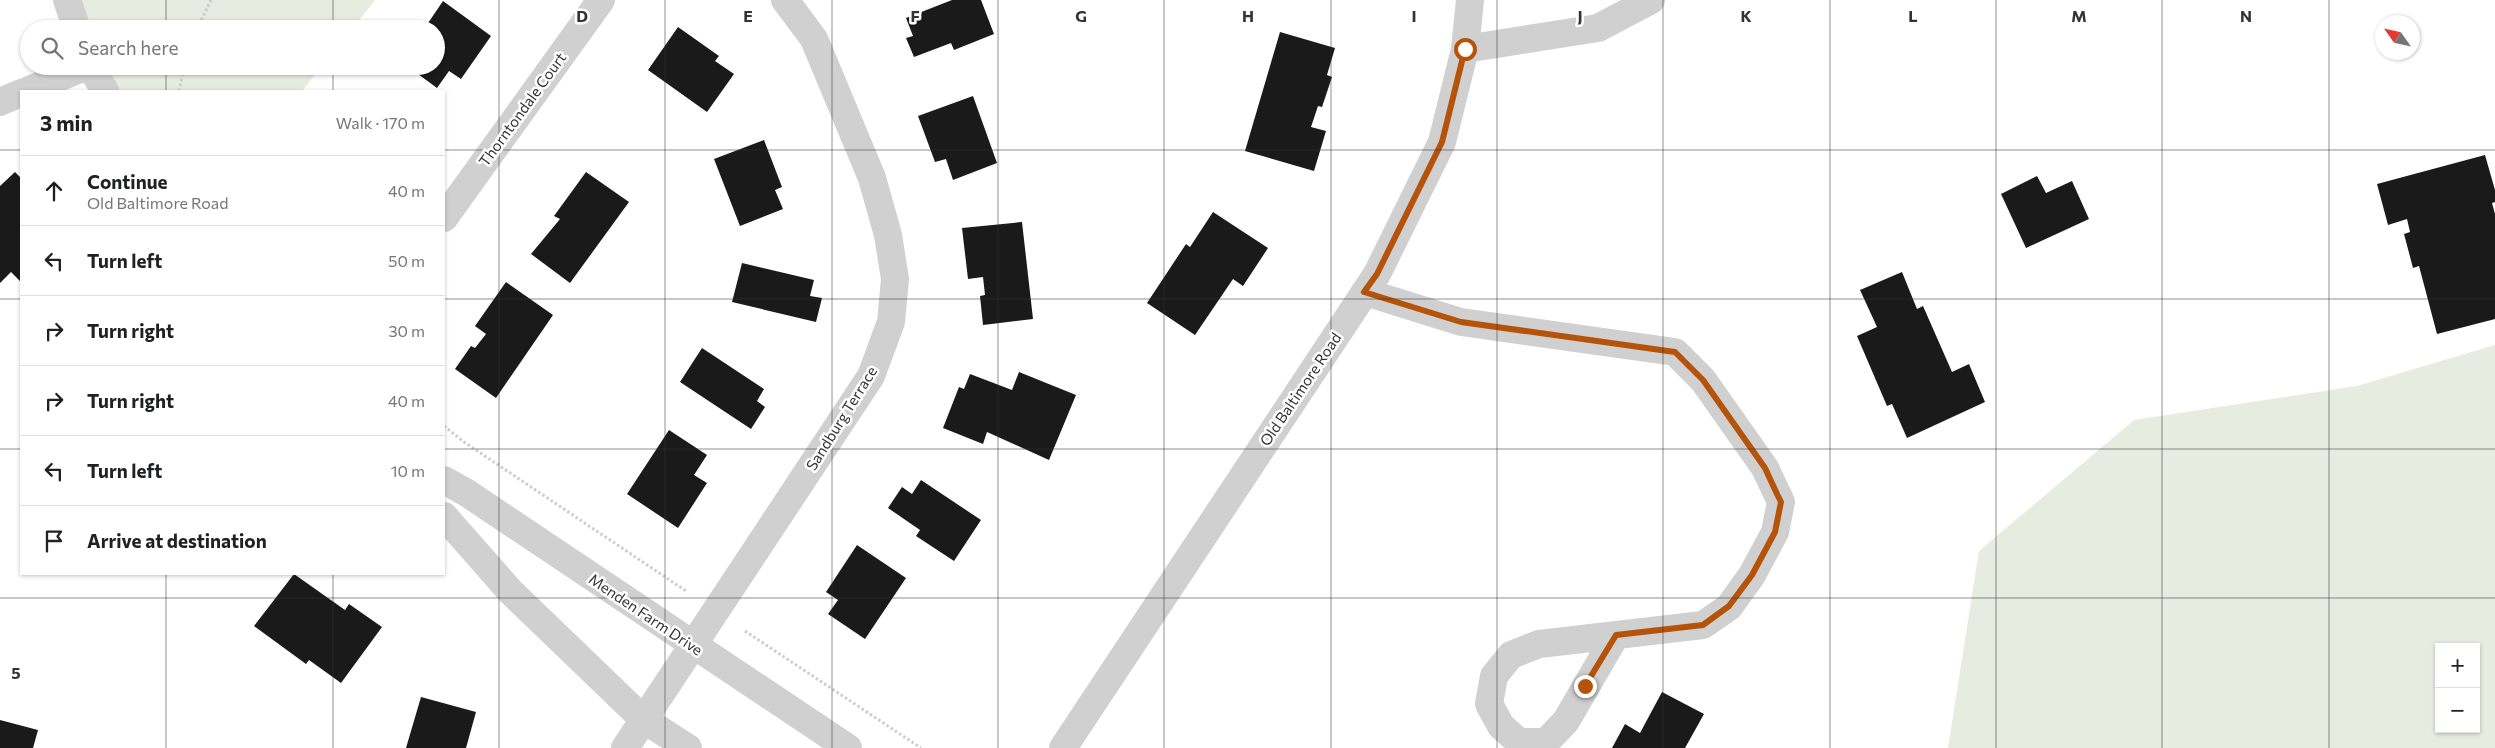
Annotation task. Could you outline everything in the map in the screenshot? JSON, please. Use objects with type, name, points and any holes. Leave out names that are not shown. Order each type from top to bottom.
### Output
[{"type":"street","points":[[67,0],[73,20]]},
{"type":"street","name":"Thorntondale Court","points":[[445,217],[601,0]]},
{"type":"street","name":"Sandburg Terrace","points":[[625,748],[871,376],[892,322],[895,279],[888,235],[872,178],[814,39],[785,0]]},
{"type":"street","name":"Old Baltimore Road","points":[[1063,748],[1377,274],[1442,142],[1465,49],[1470,0]]},
{"type":"street","points":[[1465,49],[1598,28],[1651,0]]},
{"type":"street","points":[[28,90],[66,75]]},
{"type":"street","points":[[94,75],[104,90]]},
{"type":"street","points":[[0,102],[20,94]]},
{"type":"street","points":[[1364,292],[1461,322],[1675,352],[1703,380],[1765,468],[1781,502],[1775,532],[1752,575],[1729,606],[1703,625],[1616,635],[1539,644],[1511,654],[1494,676],[1489,704],[1501,726],[1519,742],[1546,742],[1566,721],[1616,635]]},
{"type":"street","name":"Menden Farm Drive","points":[[445,481],[848,748]]},
{"type":"street","points":[[445,517],[510,591],[643,719],[688,748]]},
{"type":"path","points":[[201,20],[211,0]]},
{"type":"path","points":[[180,90],[183,75]]},
{"type":"path","points":[[445,427],[464,442],[716,612],[922,748]]},
{"type":"shaded area","points":[[67,0],[375,0],[359,20],[74,20]]},
{"type":"shaded area","points":[[95,75],[315,75],[303,90],[104,90]]},
{"type":"shaded area","points":[[2495,345],[2495,748],[1948,748],[1979,551],[2134,420],[2357,386]]},
{"type":"building","points":[[952,0],[981,0],[994,34],[954,50],[951,43],[914,57],[906,38],[913,36],[906,18]]},
{"type":"building","points":[[443,1],[491,36],[461,79],[449,71],[437,88],[419,75],[445,75],[445,20],[430,20]]},
{"type":"building","points":[[678,27],[719,56],[715,61],[734,74],[707,112],[648,70]]},
{"type":"building","points":[[1280,32],[1335,48],[1327,75],[1332,77],[1322,107],[1318,106],[1311,127],[1326,131],[1314,171],[1245,151]]},
{"type":"building","points":[[973,96],[997,163],[953,180],[946,159],[935,162],[918,116]]},
{"type":"building","points":[[764,140],[782,187],[775,190],[783,209],[740,226],[714,159]]},
{"type":"building","points":[[2485,155],[2495,190],[2495,202],[2492,203],[2495,214],[2495,319],[2437,334],[2419,266],[2413,268],[2404,234],[2410,232],[2407,219],[2388,225],[2377,184]]},
{"type":"building","points":[[15,172],[20,177],[20,281],[11,272],[0,283],[0,186]]},
{"type":"building","points":[[586,172],[629,202],[570,283],[531,254],[560,219],[554,216]]},
{"type":"building","points":[[2037,176],[2046,193],[2072,181],[2089,219],[2026,248],[2001,194]]},
{"type":"building","points":[[1213,212],[1268,248],[1243,286],[1233,279],[1195,335],[1147,303],[1186,244],[1190,247]]},
{"type":"building","points":[[1022,222],[1033,319],[983,325],[980,296],[985,295],[983,277],[968,279],[962,228]]},
{"type":"building","points":[[742,263],[814,280],[810,296],[822,298],[816,322],[732,302]]},
{"type":"building","points":[[1902,272],[1917,309],[1923,306],[1952,372],[1969,364],[1985,402],[1907,438],[1892,404],[1887,406],[1857,336],[1877,327],[1860,290]]},
{"type":"building","points":[[506,282],[553,315],[496,398],[455,369],[471,346],[475,348],[486,334],[475,326]]},
{"type":"building","points":[[702,348],[764,389],[757,401],[765,407],[751,429],[680,382]]},
{"type":"building","points":[[1019,372],[1076,395],[1049,460],[987,432],[983,444],[943,428],[959,387],[964,389],[970,374],[1012,390]]},
{"type":"building","points":[[669,430],[707,455],[694,475],[707,483],[678,528],[627,494]]},
{"type":"building","points":[[921,480],[981,520],[954,561],[916,536],[920,530],[888,508],[902,487],[912,494]]},
{"type":"building","points":[[857,545],[906,578],[865,639],[828,614],[838,600],[826,592]]},
{"type":"building","points":[[293,575],[295,575],[345,610],[349,604],[382,627],[341,683],[309,660],[306,664],[254,626]]},
{"type":"building","points":[[1662,692],[1704,714],[1685,748],[1612,748],[1625,724],[1640,733]]},
{"type":"building","points":[[421,697],[476,712],[466,748],[406,748]]},
{"type":"building","points":[[0,720],[38,730],[33,748],[0,748]]},
{"type":"route","points":[[1465,49],[1442,142],[1377,274],[1364,292],[1461,322],[1675,352],[1703,380],[1765,468],[1781,502],[1775,532],[1752,575],[1729,606],[1703,625],[1616,635],[1585,686]]}]
